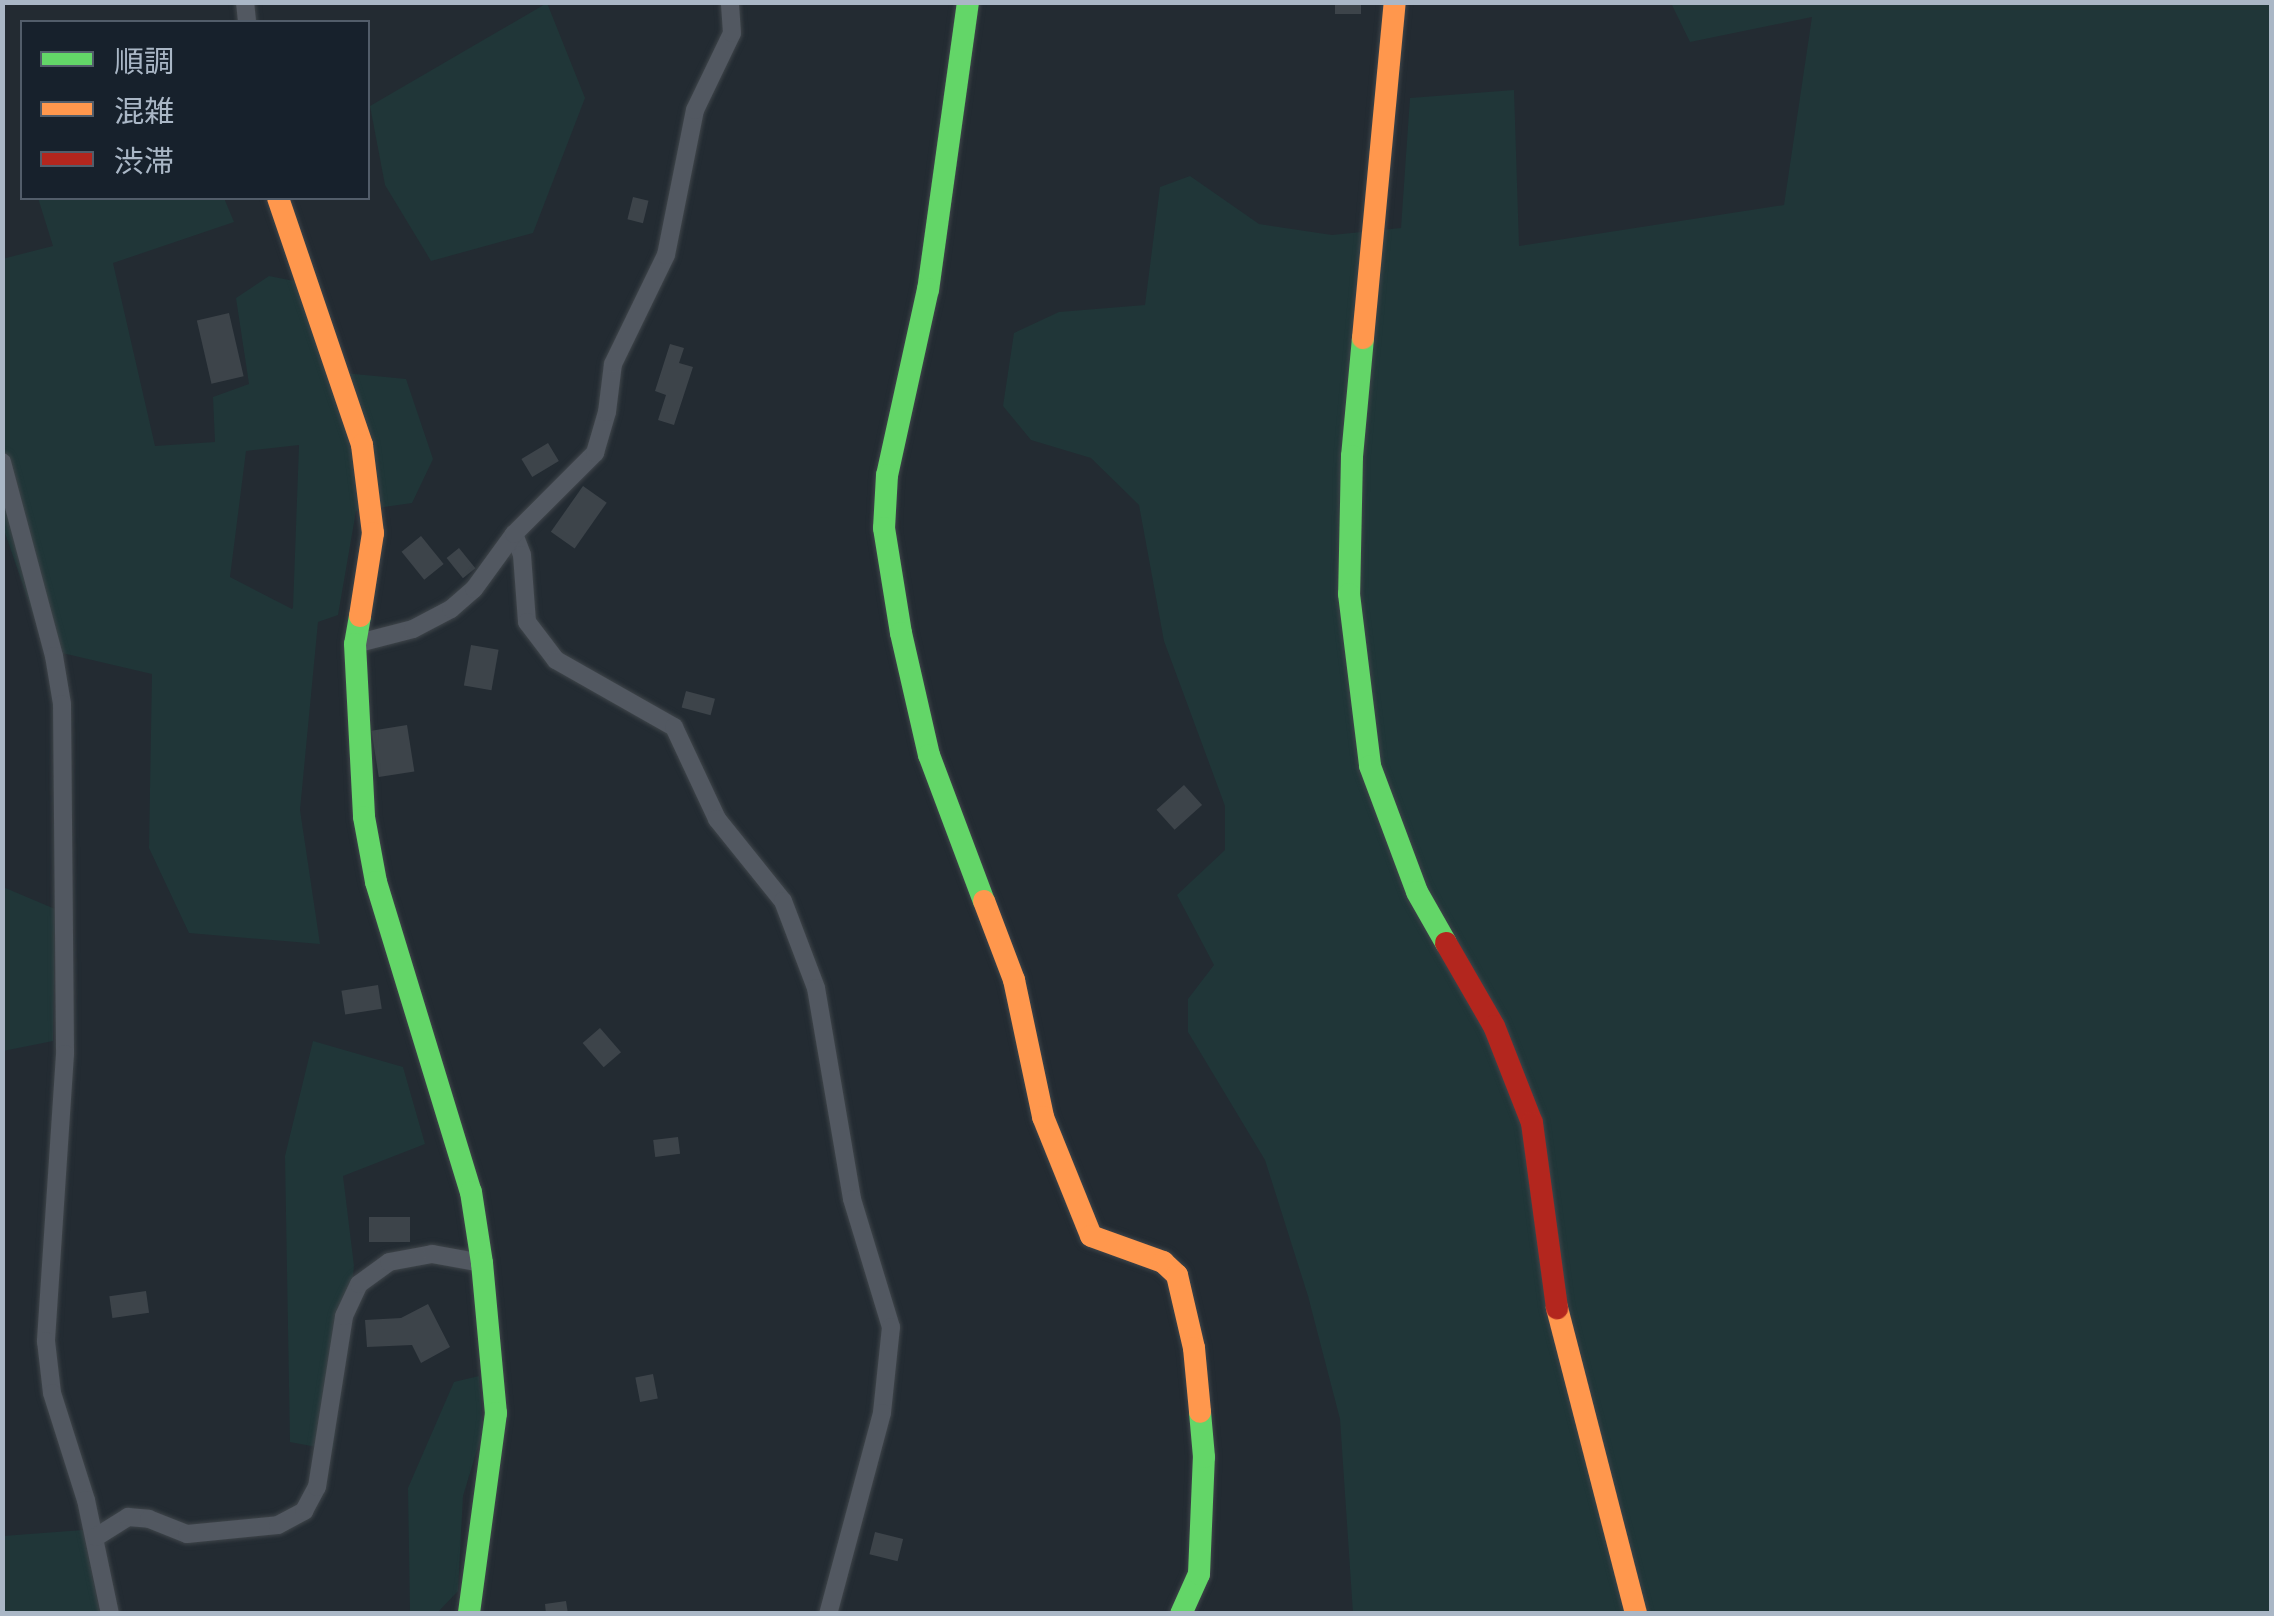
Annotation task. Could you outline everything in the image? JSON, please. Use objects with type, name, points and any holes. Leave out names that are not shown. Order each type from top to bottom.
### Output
[{"type":"street","points":[[355,644],[413,629],[451,609],[474,589],[514,534],[595,453],[607,412],[613,364],[666,255],[694,110],[732,33],[730,2]]},
{"type":"street","points":[[968,2],[928,289],[887,475],[884,528],[900,633],[929,754],[1014,980],[1043,1118],[1091,1236],[1163,1262],[1177,1275],[1194,1348],[1204,1457],[1199,1574],[1181,1614]]},
{"type":"street","points":[[1396,2],[1352,456],[1349,594],[1370,766],[1417,892],[1494,1026],[1532,1123],[1558,1314],[1636,1614]]},
{"type":"street","points":[[279,200],[362,445],[373,533],[355,644],[357,751],[376,882],[471,1192],[482,1263],[496,1413],[469,1614]]},
{"type":"street","points":[[2,462],[54,656],[62,704],[66,1054],[46,1341],[52,1393],[96,1538],[110,1614]]},
{"type":"street","points":[[514,534],[522,556],[527,622],[556,660],[674,727],[716,819],[784,901],[816,988],[852,1199],[890,1327],[882,1414],[828,1614]]},
{"type":"street","points":[[96,1538],[128,1518],[150,1518],[187,1534],[278,1525],[304,1510],[317,1487],[344,1316],[359,1284],[389,1262],[432,1254],[482,1263]]},
{"type":"green space","points":[[547,3],[585,98],[533,233],[431,261],[385,185],[370,106]]},
{"type":"green space","points":[[1671,3],[2271,3],[2271,1613],[1353,1613],[1340,1419],[1308,1296],[1265,1160],[1188,1032],[1188,999],[1214,965],[1177,895],[1225,850],[1225,806],[1164,641],[1139,505],[1091,458],[1031,440],[1003,406],[1014,333],[1059,312],[1145,305],[1160,187],[1190,176],[1259,224],[1332,235],[1401,228],[1410,98],[1514,90],[1519,246],[1784,205],[1812,17],[1690,42]]},
{"type":"green space","points":[[39,200],[225,200],[234,222],[113,263],[155,446],[215,442],[213,397],[249,384],[236,298],[269,276],[314,285],[344,373],[406,379],[433,459],[412,503],[356,511],[338,615],[318,622],[300,810],[320,944],[189,933],[149,848],[152,674],[45,649],[3,527],[2,259],[53,246]],"holes":[[[299,445],[292,609],[230,577],[246,451]]]},
{"type":"green space","points":[[3,887],[55,909],[53,1041],[3,1051]]},
{"type":"green space","points":[[313,1041],[403,1067],[425,1144],[343,1176],[354,1266],[333,1450],[290,1442],[285,1156]]},
{"type":"green space","points":[[479,1376],[483,1430],[463,1496],[458,1591],[437,1613],[410,1613],[408,1488],[454,1382]]},
{"type":"green space","points":[[83,1530],[100,1613],[3,1613],[3,1536]]},
{"type":"building","points":[[1335,2],[1361,2],[1361,14],[1335,14]]},
{"type":"building","points":[[633,197],[649,201],[643,223],[627,219]]},
{"type":"building","points":[[229,313],[244,376],[211,384],[197,320]]},
{"type":"building","points":[[670,344],[684,348],[679,363],[693,367],[674,425],[658,420],[666,395],[655,391]]},
{"type":"building","points":[[548,443],[559,461],[532,477],[521,459]]},
{"type":"building","points":[[583,486],[607,503],[575,549],[551,532]]},
{"type":"building","points":[[421,536],[444,564],[424,580],[402,552]]},
{"type":"building","points":[[459,548],[475,568],[463,578],[447,558]]},
{"type":"building","points":[[471,645],[499,650],[491,690],[464,685]]},
{"type":"building","points":[[686,691],[715,699],[711,715],[682,707]]},
{"type":"building","points":[[407,725],[414,771],[379,777],[371,731]]},
{"type":"building","points":[[1184,785],[1202,805],[1175,830],[1157,810]]},
{"type":"building","points":[[378,985],[382,1009],[345,1014],[341,991]]},
{"type":"building","points":[[600,1028],[621,1052],[604,1067],[583,1043]]},
{"type":"building","points":[[678,1137],[680,1154],[655,1157],[653,1140]]},
{"type":"building","points":[[369,1217],[410,1217],[410,1242],[369,1242]]},
{"type":"building","points":[[146,1291],[149,1313],[112,1318],[109,1296]]},
{"type":"building","points":[[428,1304],[450,1347],[421,1363],[412,1345],[367,1347],[365,1320],[401,1318]]},
{"type":"building","points":[[653,1374],[658,1399],[640,1402],[635,1377]]},
{"type":"building","points":[[875,1532],[903,1539],[898,1561],[869,1554]]},
{"type":"building","points":[[566,1601],[568,1614],[546,1614],[545,1604]]},
{"type":"traffic: fast","points":[[968,2],[928,289],[887,475],[884,528],[901,633],[929,755],[984,901]]},
{"type":"traffic: fast","points":[[1363,338],[1352,456],[1349,594],[1370,766],[1417,892],[1446,943]]},
{"type":"traffic: fast","points":[[360,616],[355,644],[364,817],[376,882],[471,1192],[482,1263],[496,1413],[469,1614]]},
{"type":"traffic: fast","points":[[1181,1614],[1199,1574],[1204,1457],[1200,1412]]},
{"type":"traffic: slow","points":[[1363,338],[1395,2]]},
{"type":"traffic: slow","points":[[279,200],[362,445],[373,533],[360,616]]},
{"type":"traffic: slow","points":[[984,901],[1014,980],[1043,1117],[1091,1236],[1163,1262],[1177,1275],[1194,1348],[1200,1412]]},
{"type":"traffic: slow","points":[[1557,1308],[1636,1614]]},
{"type":"traffic: jam","points":[[1446,943],[1494,1026],[1532,1123],[1557,1308]]}]
